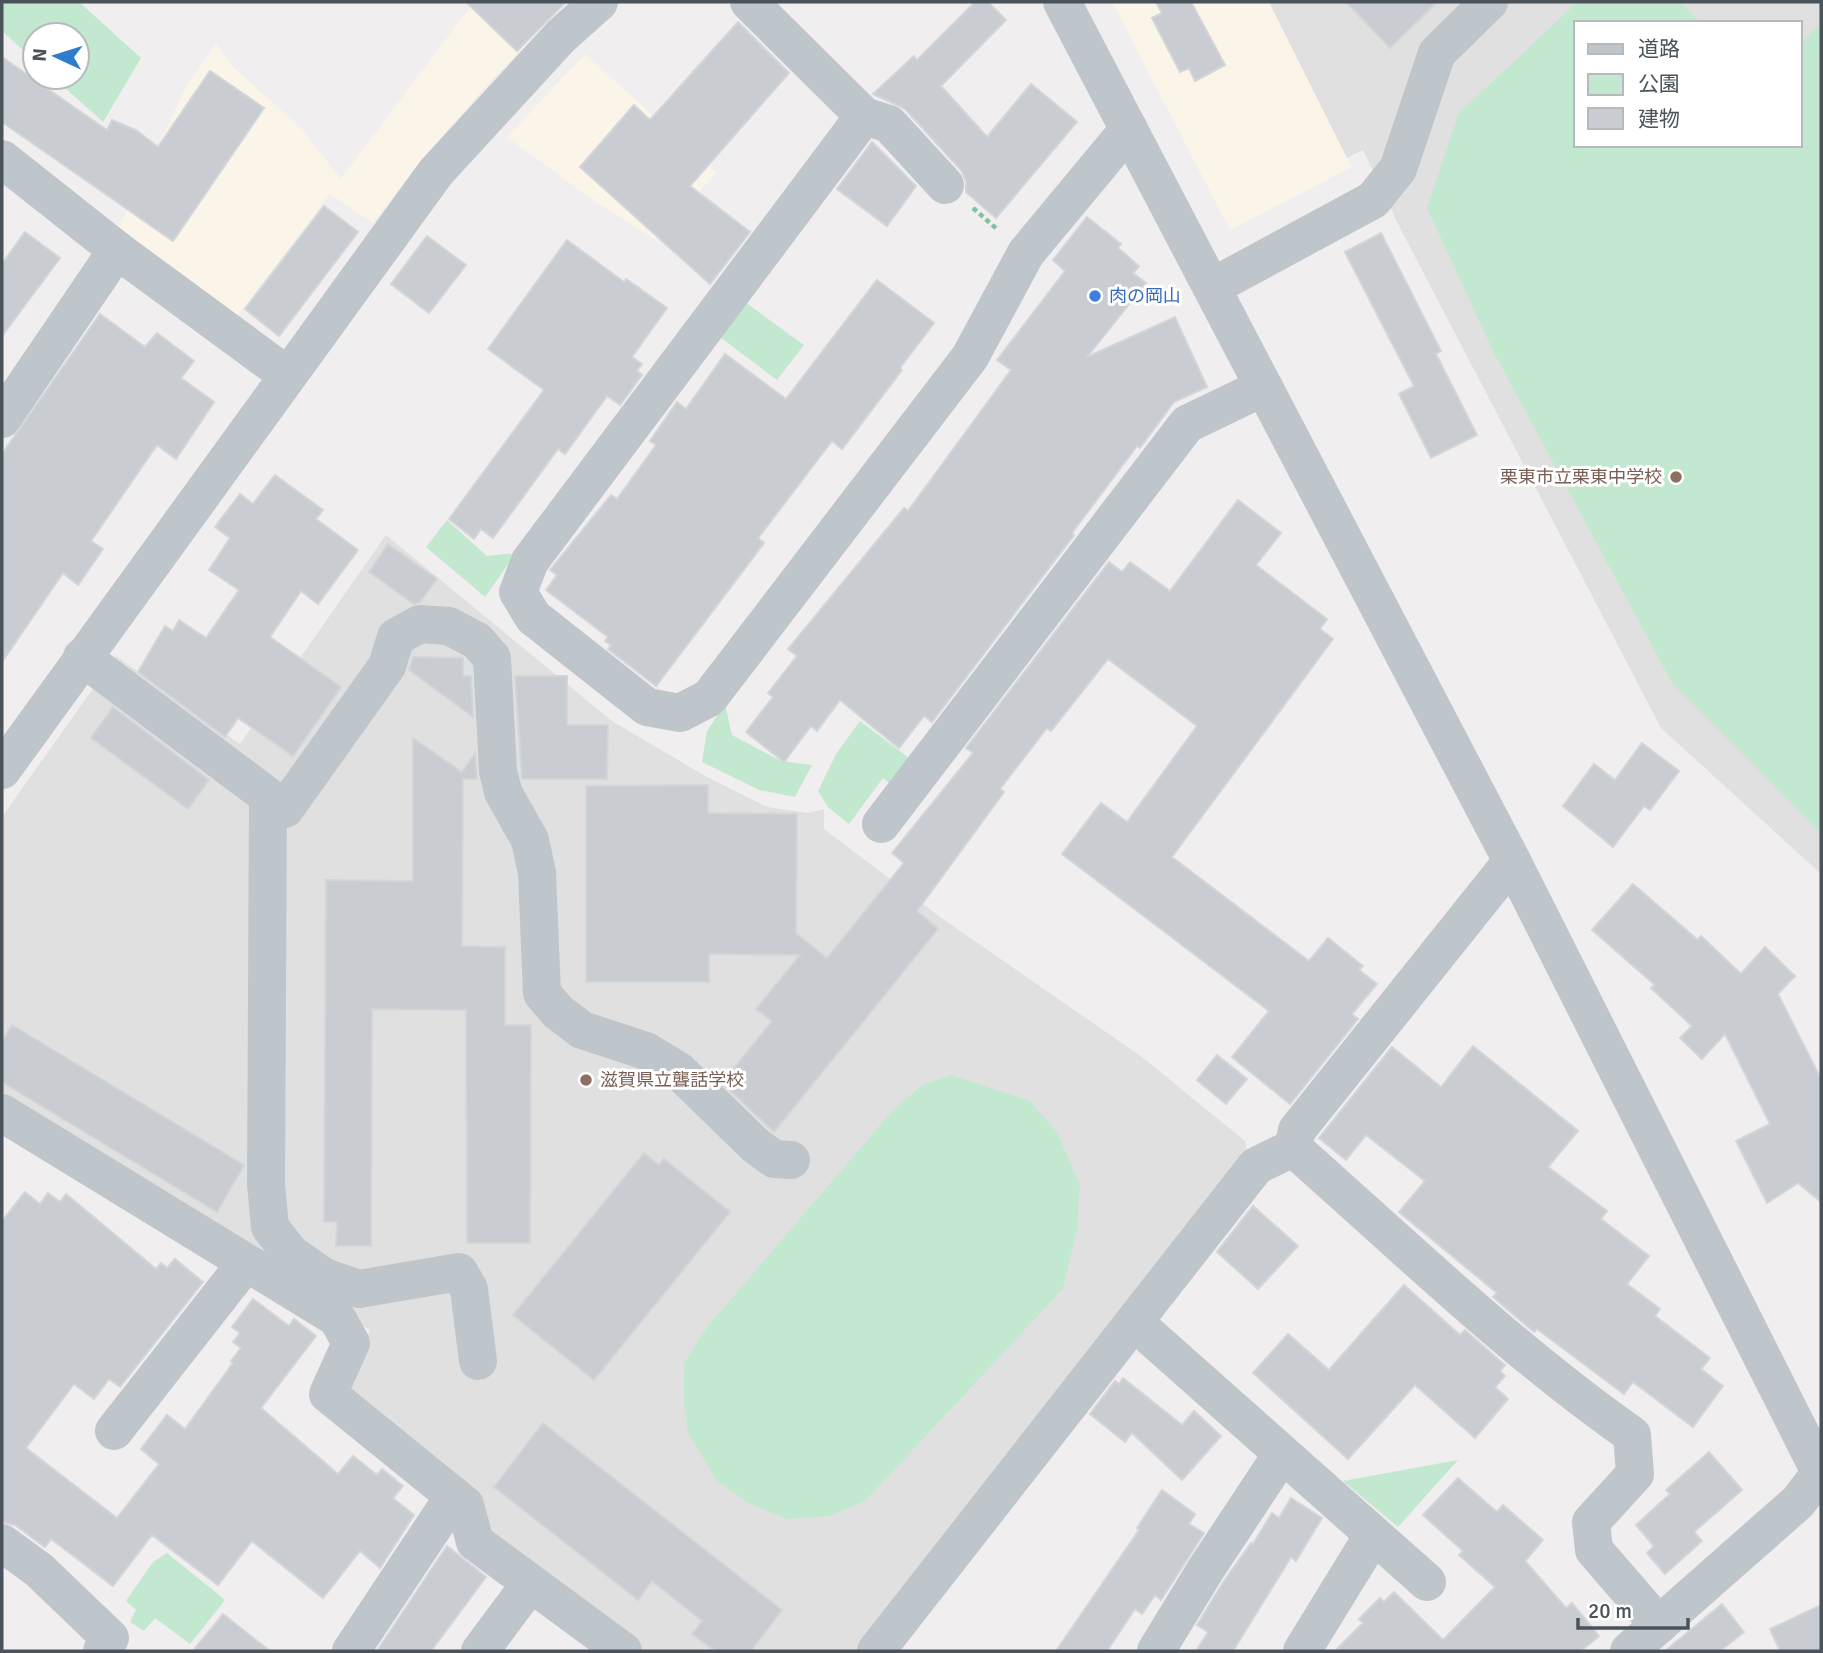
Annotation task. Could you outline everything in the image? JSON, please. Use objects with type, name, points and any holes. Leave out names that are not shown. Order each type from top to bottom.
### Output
[{"type":"street","points":[[2,770],[436,172],[561,36],[599,2]]},
{"type":"street","points":[[749,2],[864,116],[889,124],[945,185]]},
{"type":"street","points":[[1062,2],[1512,861],[1821,1473],[1798,1502],[1629,1651]]},
{"type":"street","points":[[1212,287],[1373,200],[1398,169],[1437,53],[1489,2]]},
{"type":"street","points":[[864,116],[530,561],[518,592],[533,617],[647,707],[680,713],[709,698],[970,357],[1026,253],[1129,130]]},
{"type":"street","points":[[2,159],[117,250],[287,375]]},
{"type":"street","points":[[2,419],[117,250]]},
{"type":"street","points":[[881,824],[1187,424],[1264,387]]},
{"type":"street","points":[[82,657],[285,809],[387,666],[396,637],[421,624],[449,626],[477,642],[492,658],[498,771],[503,792],[530,840],[537,873],[542,993],[558,1012],[582,1030],[646,1051],[679,1071],[755,1145],[774,1159],[791,1160]]},
{"type":"street","points":[[268,797],[266,1184],[270,1227],[290,1253],[324,1276],[359,1289],[459,1272],[469,1289],[478,1361]]},
{"type":"street","points":[[876,1651],[1256,1166],[1293,1147],[1297,1130],[1512,861]]},
{"type":"street","points":[[2,1113],[245,1265],[337,1318],[351,1343],[328,1394],[465,1505],[475,1542],[623,1651]]},
{"type":"street","points":[[1293,1147],[1506,1336],[1580,1398],[1632,1434],[1635,1474],[1591,1522],[1594,1549],[1659,1625]]},
{"type":"street","points":[[114,1430],[245,1265]]},
{"type":"street","points":[[1134,1322],[1427,1582]]},
{"type":"street","points":[[1156,1651],[1282,1454]]},
{"type":"street","points":[[351,1651],[454,1496]]},
{"type":"street","points":[[1302,1651],[1372,1536]]},
{"type":"street","points":[[2,1543],[39,1570],[110,1639],[102,1651]]},
{"type":"street","points":[[480,1651],[530,1584]]},
{"type":"path","points":[[945,185],[1026,253]]},
{"type":"shaded area","points":[[474,2],[569,2],[493,78],[420,162],[373,223],[330,194],[237,316],[119,227],[188,83],[216,44],[234,68],[302,129],[341,179]]},
{"type":"shaded area","points":[[1112,2],[1269,2],[1352,167],[1230,230]]},
{"type":"shaded area","name":"栗東市立栗東中学校","points":[[1269,2],[1821,2],[1821,874],[1661,728],[1399,226],[1363,150],[1347,158]]},
{"type":"shaded area","points":[[585,54],[716,173],[655,239],[597,203],[507,137]]},
{"type":"shaded area","name":"滋賀県立聾話学校","points":[[386,535],[612,721],[707,777],[767,807],[808,813],[824,809],[824,829],[940,917],[1142,1057],[1245,1141],[1247,1152],[857,1651],[641,1651],[498,1546],[346,1385],[370,1330],[2,1102],[2,817],[116,656],[240,744]]},
{"type":"green space","points":[[2,2],[79,2],[141,58],[103,122],[69,91],[91,91],[91,21],[21,21],[21,48],[2,31]]},
{"type":"green space","name":"栗東市立栗東中学校","points":[[1577,2],[1680,2],[1699,21],[1574,21],[1574,147],[1802,147],[1802,42],[1821,22],[1821,833],[1672,683],[1494,353],[1427,208],[1458,114]]},
{"type":"green space","points":[[745,302],[804,345],[777,380],[720,337]]},
{"type":"green space","points":[[447,520],[487,556],[516,553],[485,597],[426,547]]},
{"type":"green space","points":[[725,704],[732,735],[781,761],[812,765],[795,797],[759,790],[702,762],[707,731]]},
{"type":"green space","points":[[860,721],[909,758],[889,783],[883,778],[849,824],[828,807],[818,791],[836,754]]},
{"type":"green space","points":[[951,1075],[1030,1101],[1057,1132],[1080,1185],[1077,1230],[1063,1289],[865,1501],[830,1516],[787,1519],[748,1503],[717,1481],[688,1433],[684,1404],[684,1363],[707,1327],[893,1110],[922,1085]]},
{"type":"green space","points":[[1458,1460],[1398,1527],[1343,1481]]},
{"type":"green space","points":[[167,1553],[225,1600],[190,1644],[155,1618],[144,1631],[130,1622],[136,1610],[126,1601],[153,1562]]},
{"type":"building","points":[[466,2],[566,2],[517,51]]},
{"type":"building","points":[[975,2],[988,2],[1006,20],[941,86],[987,137],[1031,84],[1077,122],[996,218],[966,192],[966,181],[961,170],[905,109],[873,94],[914,56],[917,60]]},
{"type":"building","points":[[1156,2],[1191,2],[1225,65],[1195,81],[1189,68],[1180,72],[1152,18],[1162,13]]},
{"type":"building","points":[[1346,2],[1437,2],[1390,48]]},
{"type":"building","points":[[738,22],[789,73],[690,186],[750,232],[710,284],[580,167],[634,105],[650,120]]},
{"type":"building","points":[[2,57],[21,70],[21,91],[51,91],[107,130],[112,120],[136,130],[158,147],[210,71],[264,108],[173,241],[2,122]]},
{"type":"building","points":[[872,142],[916,186],[887,226],[837,189]]},
{"type":"building","points":[[324,206],[358,232],[279,336],[245,309]]},
{"type":"building","points":[[1087,217],[1121,244],[1118,248],[1139,266],[1133,273],[1146,283],[1087,357],[1175,317],[1207,387],[1174,402],[1140,448],[1137,446],[1072,533],[1074,535],[932,722],[924,716],[899,748],[840,700],[817,731],[811,726],[784,762],[746,732],[773,697],[768,693],[797,656],[788,649],[904,508],[908,511],[1011,370],[997,360],[1065,271],[1053,260]]},
{"type":"building","points":[[25,232],[60,258],[2,336],[2,264]]},
{"type":"building","points":[[1381,233],[1441,351],[1436,354],[1477,435],[1431,458],[1399,394],[1414,386],[1345,252]]},
{"type":"building","points":[[427,236],[466,265],[429,313],[391,284]]},
{"type":"building","points":[[567,240],[624,282],[626,279],[667,308],[632,357],[642,364],[637,371],[642,375],[620,405],[607,396],[565,454],[558,449],[493,538],[481,529],[474,539],[449,519],[544,390],[488,349]]},
{"type":"building","points":[[877,280],[934,323],[842,449],[832,441],[758,538],[764,543],[656,686],[608,649],[611,645],[605,641],[608,637],[546,590],[557,575],[550,570],[611,495],[617,499],[656,445],[650,441],[677,402],[686,409],[725,354],[786,399]]},
{"type":"building","points":[[100,314],[145,347],[157,333],[194,361],[181,378],[214,402],[176,459],[157,445],[91,541],[103,549],[78,585],[63,573],[2,662],[2,454]]},
{"type":"building","points":[[275,475],[323,510],[316,519],[358,550],[318,604],[301,591],[270,637],[341,687],[293,756],[238,718],[225,737],[138,672],[165,626],[173,631],[179,620],[206,638],[239,590],[209,570],[230,538],[215,527],[240,494],[253,504]]},
{"type":"building","points":[[1238,500],[1281,533],[1256,565],[1327,619],[1320,629],[1333,639],[1172,857],[1309,961],[1328,938],[1363,966],[1359,970],[1377,984],[1352,1014],[1358,1019],[1290,1104],[1232,1057],[1269,1011],[1062,854],[1101,803],[1127,822],[1197,726],[1108,659],[1051,731],[1047,728],[1000,789],[1004,792],[917,911],[938,929],[774,1132],[722,1083],[772,1021],[756,1009],[800,955],[709,954],[709,982],[586,982],[586,786],[708,785],[708,813],[797,814],[796,933],[827,958],[904,863],[892,853],[973,753],[966,748],[1109,562],[1122,572],[1130,562],[1170,591]]},
{"type":"building","points":[[388,544],[437,579],[420,602],[414,604],[369,572]]},
{"type":"building","points":[[413,657],[463,658],[463,676],[471,676],[473,717],[409,670]]},
{"type":"building","points":[[515,676],[567,676],[567,725],[608,725],[607,779],[522,779]]},
{"type":"building","points":[[113,707],[209,780],[188,809],[91,738]]},
{"type":"building","points":[[413,738],[462,772],[475,753],[477,779],[463,779],[462,946],[505,947],[505,1025],[531,1025],[530,1243],[467,1243],[466,1010],[372,1009],[371,1246],[336,1246],[337,1222],[324,1222],[326,880],[413,881]]},
{"type":"building","points":[[1642,743],[1679,771],[1650,810],[1644,806],[1613,847],[1563,806],[1594,764],[1615,780]]},
{"type":"building","points":[[1633,884],[1698,940],[1701,936],[1741,974],[1765,947],[1795,976],[1778,994],[1821,1079],[1821,1202],[1798,1183],[1767,1203],[1736,1141],[1770,1124],[1725,1034],[1702,1059],[1680,1038],[1692,1026],[1651,988],[1655,985],[1592,930]]},
{"type":"building","points":[[12,1025],[244,1165],[217,1212],[2,1082],[2,1041]]},
{"type":"building","points":[[1473,1046],[1578,1131],[1548,1167],[1607,1211],[1601,1219],[1649,1256],[1627,1284],[1660,1309],[1655,1316],[1710,1358],[1701,1369],[1723,1386],[1693,1427],[1633,1382],[1624,1394],[1537,1329],[1534,1332],[1493,1297],[1497,1293],[1399,1212],[1425,1181],[1366,1135],[1346,1160],[1319,1138],[1392,1047],[1441,1087]]},
{"type":"building","points":[[1217,1055],[1247,1079],[1226,1104],[1197,1080]]},
{"type":"building","points":[[644,1153],[659,1165],[664,1159],[730,1212],[594,1380],[513,1315]]},
{"type":"building","points":[[25,1192],[40,1204],[48,1193],[60,1202],[66,1194],[156,1269],[161,1263],[167,1268],[175,1259],[203,1282],[120,1387],[109,1379],[94,1399],[74,1384],[26,1448],[117,1518],[159,1464],[141,1449],[167,1415],[185,1429],[233,1363],[231,1361],[241,1348],[233,1342],[240,1333],[232,1327],[253,1299],[289,1326],[294,1319],[316,1336],[261,1408],[338,1474],[353,1456],[377,1475],[382,1469],[403,1486],[393,1498],[414,1515],[380,1568],[360,1551],[323,1598],[252,1541],[218,1585],[152,1535],[113,1586],[51,1539],[45,1547],[15,1525],[2,1522],[2,1221]]},
{"type":"building","points":[[1253,1206],[1298,1246],[1258,1289],[1217,1252]]},
{"type":"building","points":[[1404,1285],[1460,1335],[1465,1330],[1505,1365],[1500,1371],[1505,1376],[1495,1387],[1508,1399],[1475,1438],[1415,1385],[1348,1459],[1253,1373],[1288,1334],[1329,1370]]},
{"type":"building","points":[[1123,1378],[1182,1425],[1194,1411],[1221,1436],[1182,1480],[1132,1433],[1125,1442],[1090,1414],[1115,1381],[1119,1384]]},
{"type":"building","points":[[543,1423],[782,1610],[751,1651],[715,1651],[692,1634],[702,1621],[652,1581],[638,1600],[494,1487]]},
{"type":"building","points":[[1709,1452],[1742,1490],[1694,1532],[1702,1541],[1665,1574],[1647,1553],[1654,1546],[1636,1525],[1670,1494],[1666,1490]]},
{"type":"building","points":[[1458,1478],[1497,1512],[1503,1505],[1543,1540],[1525,1561],[1566,1608],[1572,1603],[1599,1636],[1581,1651],[1335,1651],[1363,1623],[1359,1619],[1380,1598],[1384,1602],[1394,1592],[1443,1640],[1495,1587],[1459,1555],[1463,1551],[1423,1515]]},
{"type":"building","points":[[1162,1490],[1195,1514],[1189,1524],[1204,1533],[1161,1600],[1155,1595],[1142,1614],[1135,1609],[1107,1651],[1056,1651],[1139,1530],[1137,1528]]},
{"type":"building","points":[[1291,1498],[1322,1518],[1296,1561],[1291,1557],[1233,1651],[1196,1651],[1208,1632],[1197,1625],[1224,1581],[1251,1543],[1253,1544],[1272,1513],[1279,1518]]},
{"type":"building","points":[[447,1546],[486,1577],[431,1651],[377,1651]]},
{"type":"building","points":[[1722,1604],[1744,1632],[1720,1651],[1665,1651]]},
{"type":"building","points":[[1821,1605],[1821,1651],[1780,1651],[1770,1629]]},
{"type":"building","points":[[223,1614],[270,1651],[193,1651]]},
{"type":"place","name":"肉の岡山","points":[[1095,296]]},
{"type":"place","name":"栗東市立栗東中学校","points":[[1676,477]]},
{"type":"place","name":"滋賀県立聾話学校","points":[[586,1080]]}]
